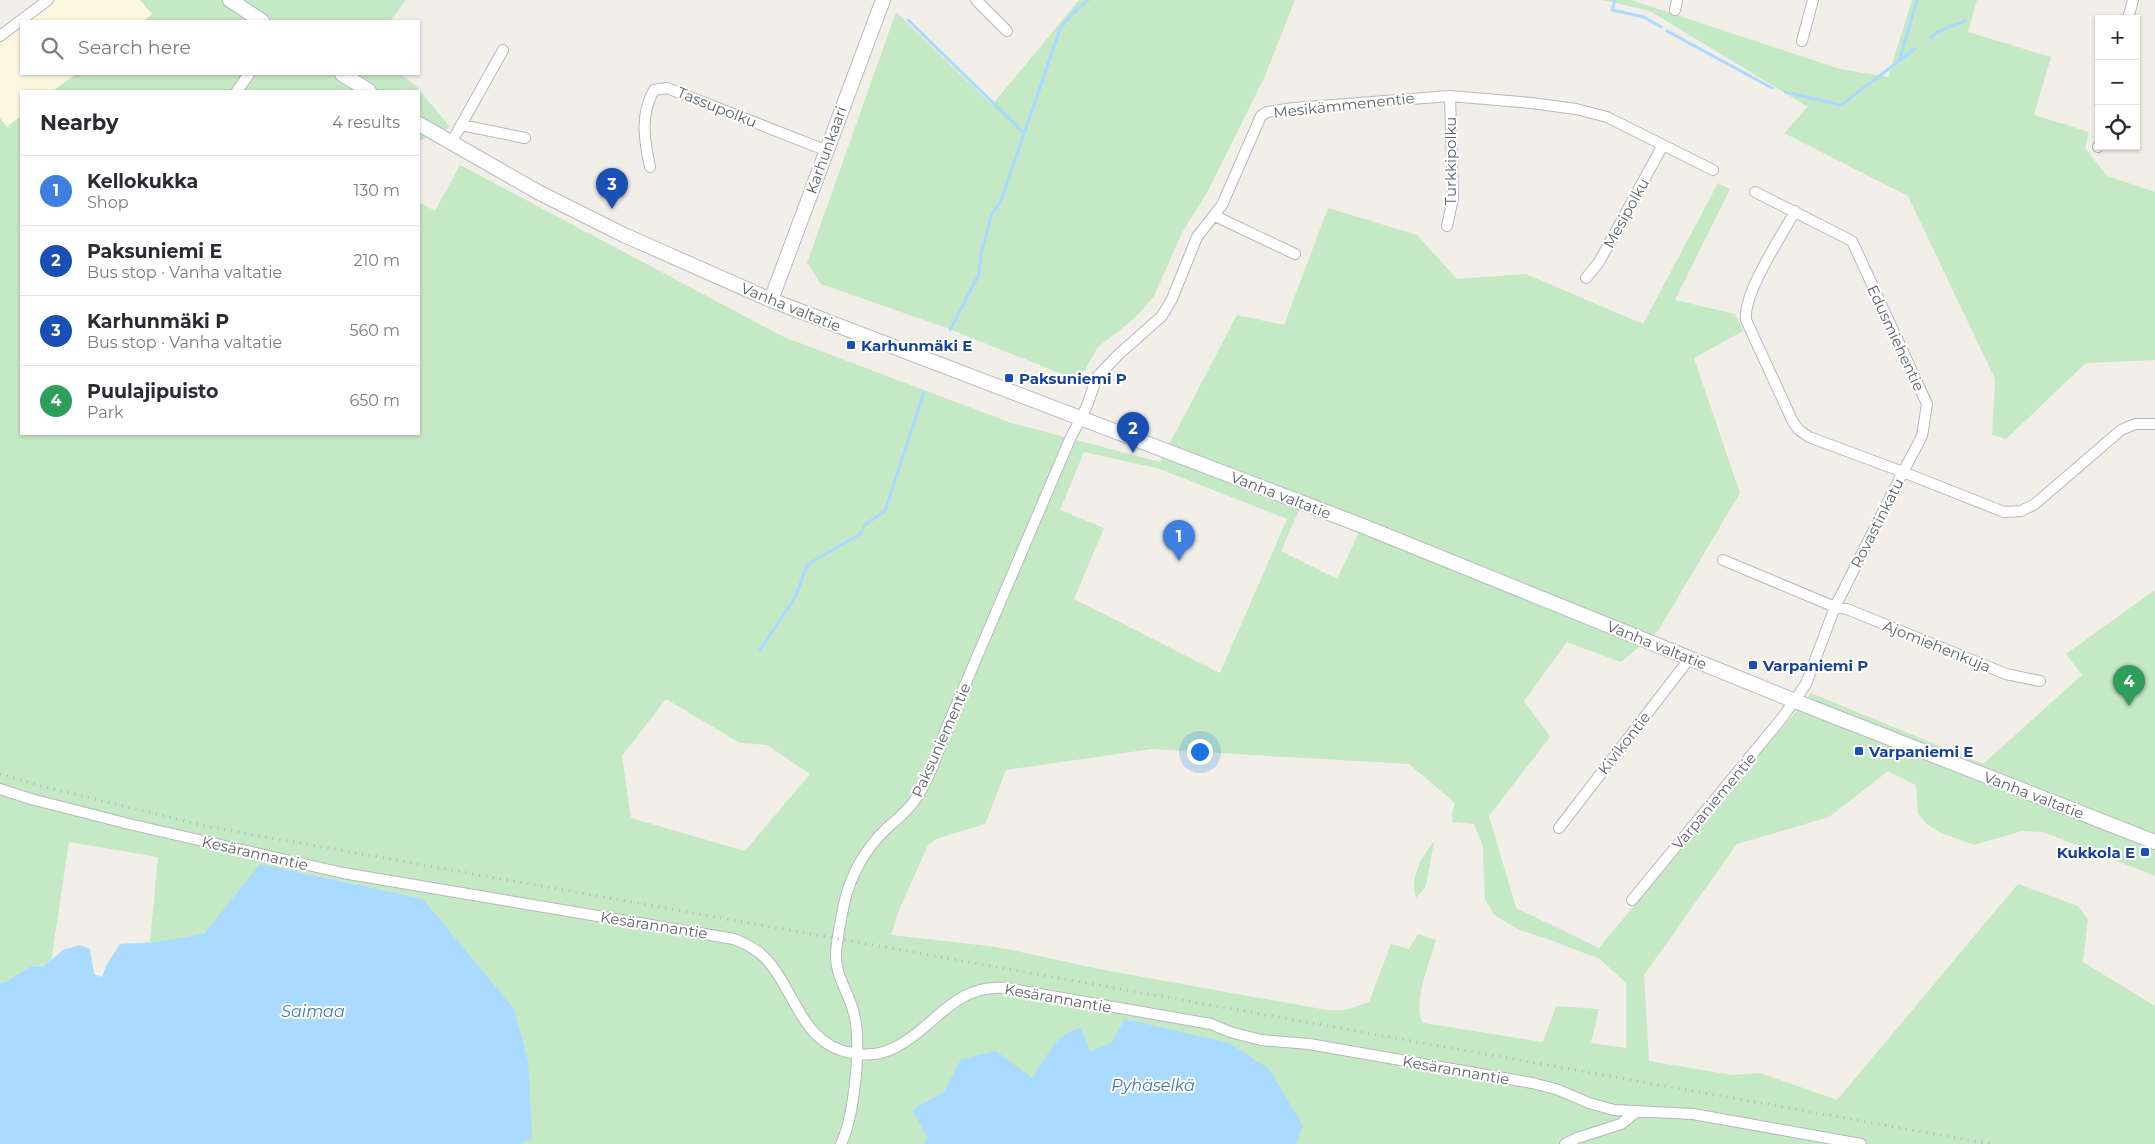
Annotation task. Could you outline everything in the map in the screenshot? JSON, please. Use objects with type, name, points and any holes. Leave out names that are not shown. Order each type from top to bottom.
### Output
[{"type":"main road","points":[[230,0],[260,20]]},
{"type":"main road","name":"Karhunkaari","points":[[771,300],[825,150],[883,0]]},
{"type":"main road","points":[[344,75],[367,90]]},
{"type":"main road","name":"Vanha valtatie","points":[[420,125],[538,192],[616,231],[771,300],[1363,526],[1795,701],[2155,842]]},
{"type":"street","points":[[21,20],[48,0]]},
{"type":"street","points":[[1802,42],[1812,0]]},
{"type":"street","points":[[2129,15],[2133,0]]},
{"type":"street","points":[[982,2],[1007,31]]},
{"type":"street","points":[[0,36],[20,21]]},
{"type":"street","points":[[451,143],[502,50]]},
{"type":"street","points":[[237,90],[248,75]]},
{"type":"street","name":"Tassupolku","points":[[650,167],[644,142],[646,106],[654,90],[667,88],[825,150]]},
{"type":"street","name":"Mesikämmenentie","points":[[1080,419],[1097,377],[1162,316],[1172,299],[1197,237],[1222,205],[1261,116],[1267,112],[1304,107],[1450,96],[1576,109],[1607,117],[1713,170]]},
{"type":"street","name":"Turkkipolku","points":[[1447,226],[1453,198],[1450,96]]},
{"type":"street","points":[[461,125],[524,138]]},
{"type":"street","name":"Mesipolku","points":[[1586,278],[1599,262],[1663,145]]},
{"type":"street","name":"Edusmiehentie","points":[[1755,192],[1852,241],[1927,404],[1922,436],[1902,472]]},
{"type":"street","points":[[1795,211],[1749,296],[1745,312],[1746,320],[1799,430],[1808,437],[1902,472]]},
{"type":"street","points":[[1215,216],[1295,254]]},
{"type":"street","name":"Paksuniementie","points":[[842,1144],[848,1131],[857,1031],[854,1013],[838,974],[836,957],[850,884],[872,844],[904,814],[915,800],[932,768],[947,727],[1080,419]]},
{"type":"street","name":"Rovastinkatu","points":[[1795,701],[1806,684],[1835,607],[1902,472],[2004,512],[2021,511],[2035,504],[2121,430],[2136,424],[2155,424]]},
{"type":"street","name":"Ajomiehenkuja","points":[[1723,560],[1835,607],[2006,674],[2040,681]]},
{"type":"street","name":"Kivikontie","points":[[1559,828],[1690,658]]},
{"type":"street","name":"Varpaniementie","points":[[1632,900],[1795,701]]},
{"type":"street","name":"Kesärannantie","points":[[0,789],[129,824],[343,873],[734,939],[748,945],[763,956],[775,971],[814,1033],[839,1051],[856,1054],[884,1052],[898,1046],[960,998],[974,991],[990,987],[1211,1024],[1230,1032],[1261,1040],[1309,1044],[1532,1083],[1556,1089],[1589,1103],[1614,1110],[1694,1114],[1861,1144]]},
{"type":"street","points":[[1565,1144],[1577,1138],[1622,1124],[1636,1111]]},
{"type":"shaded area","points":[[55,0],[140,0],[153,14],[145,20],[28,20]]},
{"type":"shaded area","points":[[20,27],[20,75],[75,75],[54,90],[20,90],[20,117],[7,127],[0,118],[0,42]]},
{"type":"green space","points":[[140,0],[406,0],[391,20],[145,20],[152,14]]},
{"type":"green space","points":[[1079,0],[1295,0],[1265,76],[1209,189],[1182,233],[1154,296],[1135,318],[1098,347],[1084,371],[1072,378],[947,328],[821,284],[807,263],[896,12],[992,105]]},
{"type":"green space","points":[[1603,0],[1631,0],[1840,69],[1888,77],[1912,0],[1977,0],[1968,32],[2051,57],[2034,115],[2089,132],[2085,148],[2107,176],[2155,192],[2155,360],[2086,363],[2006,439],[1992,435],[1995,379],[1908,196],[1784,133],[1808,107],[1650,11]]},
{"type":"green space","points":[[75,75],[401,75],[419,90],[54,90]]},
{"type":"green space","points":[[420,91],[450,127],[420,141]]},
{"type":"green space","points":[[20,117],[20,435],[420,435],[420,203],[435,211],[460,165],[784,337],[1011,423],[1160,462],[1237,315],[1284,325],[1328,208],[1417,235],[1457,279],[1526,274],[1643,324],[1718,183],[1730,189],[1675,300],[1735,314],[1743,331],[1694,358],[1740,493],[1658,631],[1621,662],[1567,642],[1524,701],[1550,737],[1489,816],[1516,908],[1599,948],[1811,693],[1983,764],[2082,675],[2066,654],[2155,590],[2155,876],[2043,832],[2022,831],[1974,845],[1941,833],[1928,825],[1918,814],[1916,785],[1888,771],[1829,817],[1737,844],[1644,975],[1649,1061],[1732,1075],[1760,1073],[1837,1100],[2018,884],[2078,906],[2088,919],[2083,962],[2155,1006],[2155,1144],[291,1144],[106,966],[120,944],[150,942],[158,857],[69,842],[51,962],[43,967],[31,966],[5,982],[0,983],[0,118],[7,127]],"holes":[[[1084,452],[1160,469],[1287,519],[1220,673],[1074,599],[1104,528],[1060,510]],[[1302,503],[1362,526],[1337,579],[1281,551]],[[666,699],[740,743],[767,745],[810,774],[745,851],[631,818],[622,756]],[[1152,749],[1409,764],[1455,803],[1452,813],[1453,822],[1474,824],[1483,847],[1485,899],[1494,915],[1519,930],[1600,959],[1626,983],[1626,1048],[1591,1043],[1599,1009],[1556,1006],[1543,1042],[1423,1023],[1420,1015],[1421,994],[1426,970],[1436,940],[1418,934],[1409,949],[1391,944],[1369,1002],[1346,1010],[1327,1010],[1104,970],[997,947],[891,935],[899,910],[928,845],[936,839],[985,824],[1006,770]]]},
{"type":"green space","points":[[1434,841],[1426,886],[1416,898],[1414,890],[1415,875],[1421,861]]},
{"type":"water","name":"Saimaa","points":[[260,864],[423,899],[514,1009],[528,1061],[532,1138],[520,1144],[0,1144],[0,983],[5,982],[31,966],[43,967],[63,950],[80,945],[90,949],[94,974],[102,977],[106,966],[120,944],[150,943],[204,934]]},
{"type":"water","name":"Pyhäselkä","points":[[1125,1019],[1229,1043],[1269,1069],[1303,1126],[1296,1144],[924,1144],[928,1138],[912,1110],[944,1092],[961,1059],[996,1051],[1032,1078],[1052,1047],[1065,1035],[1081,1028],[1090,1052],[1111,1043]]},
{"type":"waterway","points":[[950,330],[979,274],[981,253],[992,214],[1001,201],[1060,29],[1072,14],[1088,0]]},
{"type":"waterway","points":[[1615,0],[1612,10],[1644,17],[1661,27]]},
{"type":"waterway","points":[[1899,61],[1917,0]]},
{"type":"waterway","points":[[908,20],[1024,133]]},
{"type":"waterway","points":[[1930,38],[1937,32],[1965,21]]},
{"type":"waterway","points":[[1667,31],[1772,88]]},
{"type":"waterway","points":[[1785,92],[1841,105],[1915,49]]},
{"type":"waterway","points":[[760,650],[795,598],[807,565],[860,534],[866,524],[885,511],[924,393]]},
{"type":"railway","points":[[0,774],[49,788],[210,827],[1991,1144]]},
{"type":"place","name":"Karhunmäki P","points":[[612,209]]},
{"type":"place","name":"Karhunmäki E","points":[[851,345]]},
{"type":"place","name":"Paksuniemi P","points":[[1009,378]]},
{"type":"place","name":"Paksuniemi E","points":[[1133,453]]},
{"type":"place","name":"Kellokukka","points":[[1179,561]]},
{"type":"place","name":"Varpaniemi P","points":[[1753,665]]},
{"type":"place","name":"Puulajipuisto","points":[[2129,706]]},
{"type":"place","name":"Varpaniemi E","points":[[1859,751]]},
{"type":"place","name":"Kukkola E","points":[[2145,852]]}]
